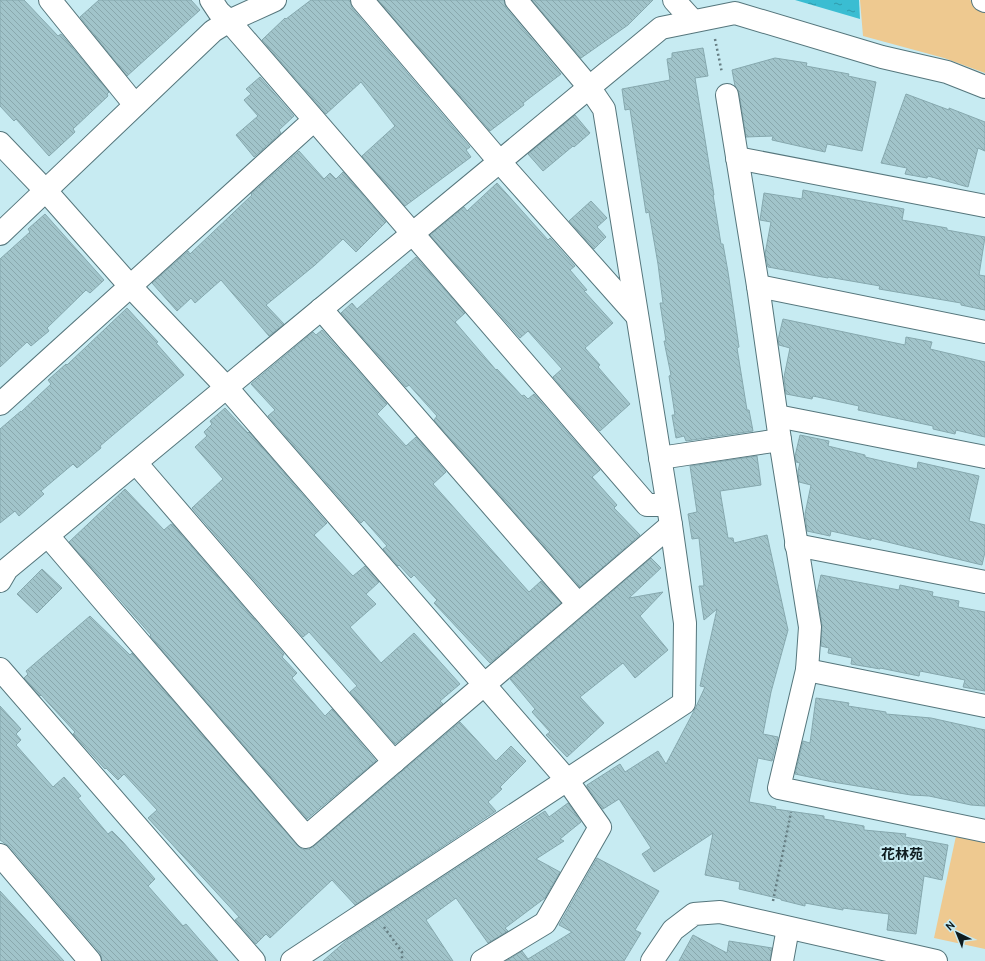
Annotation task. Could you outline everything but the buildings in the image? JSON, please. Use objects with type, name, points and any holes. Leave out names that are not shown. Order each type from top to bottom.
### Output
[{"type":"street","points":[[50,0],[135,105]]},
{"type":"street","points":[[211,0],[219,12],[229,21],[647,506],[669,515]]},
{"type":"street","points":[[0,234],[213,31],[229,21],[275,0]]},
{"type":"street","points":[[362,0],[499,162],[636,316]]},
{"type":"street","points":[[292,961],[684,703],[685,623],[604,109],[590,87],[516,0]]},
{"type":"street","points":[[674,0],[693,21]]},
{"type":"street","points":[[0,581],[7,569],[661,28],[693,21],[737,7],[882,57],[947,72],[985,88]]},
{"type":"street","points":[[727,95],[810,627],[808,670],[779,788],[985,831]]},
{"type":"street","points":[[0,404],[314,120]]},
{"type":"street","points":[[0,143],[46,191],[130,286],[226,388],[567,780],[600,827],[544,923],[482,961]]},
{"type":"street","points":[[737,158],[985,206]]},
{"type":"street","points":[[758,286],[985,332]]},
{"type":"street","points":[[321,309],[578,604]]},
{"type":"street","points":[[777,416],[985,457]]},
{"type":"street","points":[[660,458],[780,440]]},
{"type":"street","points":[[136,462],[394,762]]},
{"type":"street","points":[[48,536],[306,837],[578,604],[669,515]]},
{"type":"street","points":[[796,545],[985,582]]},
{"type":"street","points":[[0,669],[254,961]]},
{"type":"street","points":[[808,670],[985,706]]},
{"type":"street","points":[[0,855],[90,961]]},
{"type":"street","points":[[652,961],[673,930],[694,914],[720,912],[923,960]]},
{"type":"street","points":[[778,926],[782,961]]},
{"type":"path","points":[[727,95],[715,38],[737,7]]},
{"type":"path","points":[[778,926],[795,791]]},
{"type":"path","points":[[371,909],[402,952],[402,961]]},
{"type":"shaded area","points":[[860,0],[970,0],[985,11],[985,73],[944,58],[863,36]]},
{"type":"shaded area","points":[[956,836],[985,842],[985,949],[934,938]]},
{"type":"water","points":[[795,0],[859,0],[860,19]]},
{"type":"district","name":"花林苑","points":[[902,854]]}]
